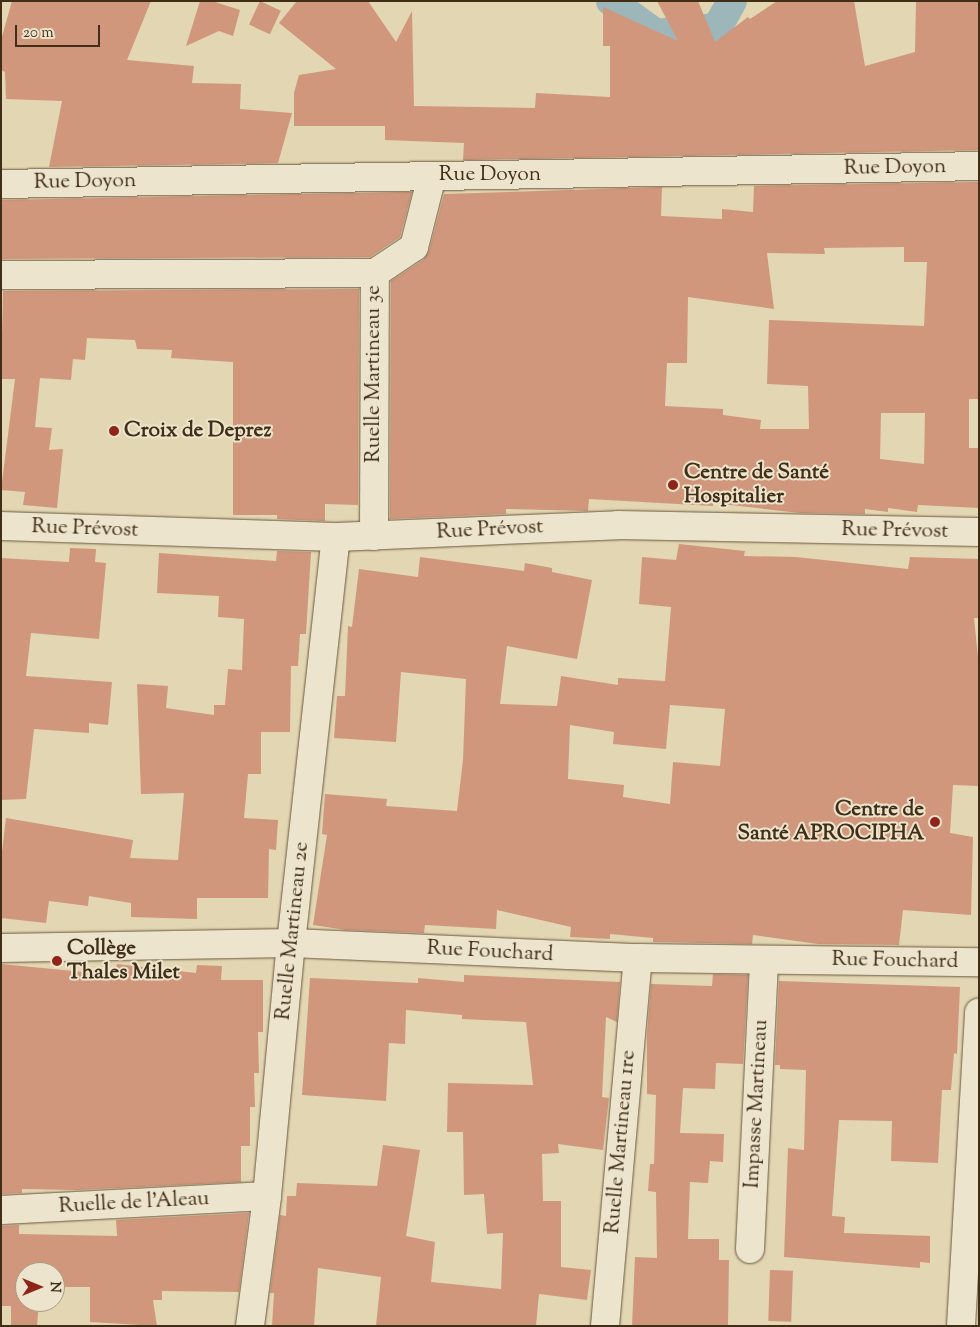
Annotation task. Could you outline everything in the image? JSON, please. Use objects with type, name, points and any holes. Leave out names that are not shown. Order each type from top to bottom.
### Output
[{"type":"street","name":"Rue Doyon","points":[[1,184],[662,174],[979,166]]},
{"type":"street","name":"Ruelle Martineau 3e","points":[[374,536],[374,273],[414,248],[432,176]]},
{"type":"street","points":[[1,275],[374,273]]},
{"type":"street","name":"Rue Prévost","points":[[1,526],[336,537],[618,524],[979,532]]},
{"type":"street","name":"Ruelle Martineau 2e","points":[[250,1326],[267,1196],[291,943],[336,537]]},
{"type":"street","name":"Rue Fouchard","points":[[1,948],[291,943],[638,958],[979,962]]},
{"type":"street","name":"Ruelle Martineau 1re","points":[[605,1326],[638,958]]},
{"type":"street","name":"Impasse Martineau","points":[[750,1249],[764,960]]},
{"type":"street","points":[[960,1326],[979,1014]]},
{"type":"street","name":"Ruelle de l'Aleau","points":[[1,1210],[267,1196]]},
{"type":"building","points":[[12,1],[151,1],[127,60],[194,66],[192,83],[241,84],[240,109],[292,113],[278,163],[49,167],[62,101],[6,99],[5,72],[1,70],[1,40]]},
{"type":"building","points":[[200,1],[212,1],[240,10],[233,36],[219,31],[186,46]]},
{"type":"building","points":[[260,1],[281,11],[270,34],[249,25]]},
{"type":"building","points":[[297,1],[368,1],[396,42],[412,11],[414,106],[535,108],[536,93],[610,97],[610,46],[603,46],[603,7],[678,41],[657,1],[698,1],[715,42],[748,17],[750,19],[777,1],[854,1],[865,66],[915,52],[916,1],[979,1],[979,150],[463,160],[464,143],[385,140],[385,126],[294,126],[294,93],[299,75],[336,69],[279,23]]},
{"type":"building","points":[[979,182],[979,399],[969,399],[969,448],[979,448],[979,508],[918,505],[917,512],[888,508],[888,512],[865,509],[865,514],[800,513],[713,503],[713,506],[589,499],[588,511],[506,509],[506,514],[390,519],[391,281],[423,260],[429,251],[444,194],[662,187],[661,216],[722,219],[722,209],[753,212],[754,186]],"holes":[[[904,247],[904,262],[927,262],[924,326],[769,320],[767,384],[808,386],[809,429],[760,429],[761,420],[723,415],[723,409],[665,406],[667,363],[687,363],[688,297],[774,309],[767,253],[825,254],[824,248]],[[881,413],[925,413],[924,464],[880,459]]]},
{"type":"building","points":[[412,192],[400,237],[370,257],[1,259],[1,200]]},
{"type":"building","points":[[359,289],[358,505],[325,504],[325,521],[277,519],[277,515],[233,515],[233,362],[171,358],[172,350],[137,349],[135,340],[87,338],[85,360],[73,359],[71,380],[40,378],[35,427],[52,428],[49,450],[63,449],[57,508],[23,505],[25,492],[1,490],[15,379],[1,379],[3,291]]},
{"type":"building","points":[[679,544],[745,551],[744,556],[796,557],[908,569],[910,557],[979,559],[979,618],[974,618],[979,667],[979,786],[953,785],[950,833],[973,837],[971,915],[903,910],[899,945],[818,944],[753,935],[752,944],[653,942],[653,938],[610,934],[610,939],[570,937],[571,927],[497,910],[496,929],[425,925],[424,933],[346,930],[313,925],[327,835],[322,834],[325,794],[387,799],[386,806],[457,811],[463,760],[466,679],[401,672],[396,742],[334,738],[337,696],[345,696],[348,626],[352,627],[359,569],[418,577],[420,557],[524,571],[525,563],[552,568],[552,572],[592,580],[577,659],[507,646],[500,704],[557,706],[561,676],[618,685],[618,678],[665,681],[671,607],[639,604],[642,557],[676,560]],"holes":[[[670,705],[725,709],[720,766],[673,762],[670,804],[623,797],[624,785],[568,779],[570,725],[614,732],[613,744],[666,749]]]},
{"type":"building","points":[[70,548],[96,549],[95,562],[106,563],[99,639],[31,633],[26,676],[112,682],[108,725],[89,723],[89,733],[34,729],[26,799],[1,800],[1,558],[69,562]]},
{"type":"building","points":[[277,551],[311,552],[306,634],[300,634],[298,666],[291,666],[290,732],[261,732],[261,774],[248,774],[244,818],[278,820],[276,850],[269,849],[268,898],[197,898],[197,919],[131,917],[131,903],[89,896],[88,906],[49,901],[46,923],[1,918],[1,860],[6,818],[133,840],[130,858],[178,860],[184,793],[141,794],[137,684],[168,686],[166,708],[214,715],[214,705],[225,705],[228,669],[242,670],[244,619],[218,617],[219,596],[157,593],[159,553],[276,561]]},
{"type":"building","points":[[1,964],[115,975],[117,964],[196,973],[197,965],[222,966],[221,980],[263,980],[263,1032],[258,1032],[259,1073],[254,1073],[255,1107],[250,1107],[250,1146],[241,1146],[241,1182],[77,1190],[22,1189],[22,1193],[1,1194]]},
{"type":"building","points":[[713,974],[748,975],[743,1064],[716,1063],[715,1089],[683,1088],[680,1133],[724,1134],[723,1162],[710,1161],[708,1183],[690,1182],[688,1239],[719,1239],[719,1260],[729,1260],[728,1326],[632,1326],[635,1257],[657,1258],[656,1192],[648,1191],[650,1164],[654,1164],[656,1095],[647,1094],[647,1035],[651,984],[712,986]]},
{"type":"building","points":[[464,975],[620,982],[617,1022],[606,1017],[602,1097],[609,1098],[603,1150],[558,1144],[559,1153],[542,1154],[543,1201],[561,1201],[561,1267],[591,1270],[587,1300],[539,1294],[536,1326],[376,1326],[381,1277],[318,1268],[314,1326],[272,1326],[274,1293],[270,1293],[280,1215],[286,1216],[287,1196],[296,1196],[297,1183],[377,1186],[383,1145],[420,1150],[406,1236],[435,1242],[431,1282],[501,1289],[503,1233],[487,1234],[484,1194],[464,1195],[463,1132],[447,1132],[448,1083],[533,1085],[526,1022],[462,1019],[462,1015],[406,1010],[405,1044],[389,1043],[386,1101],[302,1095],[310,978],[418,983],[418,978],[464,982]]},
{"type":"building","points":[[779,981],[960,987],[957,1054],[954,1053],[951,1090],[942,1090],[938,1163],[891,1161],[892,1121],[839,1120],[832,1216],[845,1217],[844,1233],[930,1236],[930,1263],[920,1262],[920,1268],[784,1257],[788,1148],[804,1150],[806,1070],[780,1069],[780,1065],[775,1065]]},
{"type":"building","points":[[249,1213],[239,1292],[162,1291],[162,1300],[153,1300],[157,1326],[90,1322],[90,1287],[65,1287],[65,1262],[15,1262],[15,1312],[38,1312],[37,1326],[11,1326],[11,1306],[1,1306],[1,1226],[19,1225],[19,1234],[117,1236],[116,1220]]},
{"type":"building","points":[[770,1270],[793,1271],[791,1322],[768,1321]]},
{"type":"waterway","points":[[611,1],[656,34],[717,28],[732,1]]},
{"type":"place","name":"Croix de Deprez","points":[[114,431]]},
{"type":"place","name":"Centre de Santé Hospitalier","points":[[673,485]]},
{"type":"place","name":"Centre de Santé APROCIPHA","points":[[935,822]]},
{"type":"place","name":"Collège Thales Milet","points":[[57,961]]}]
